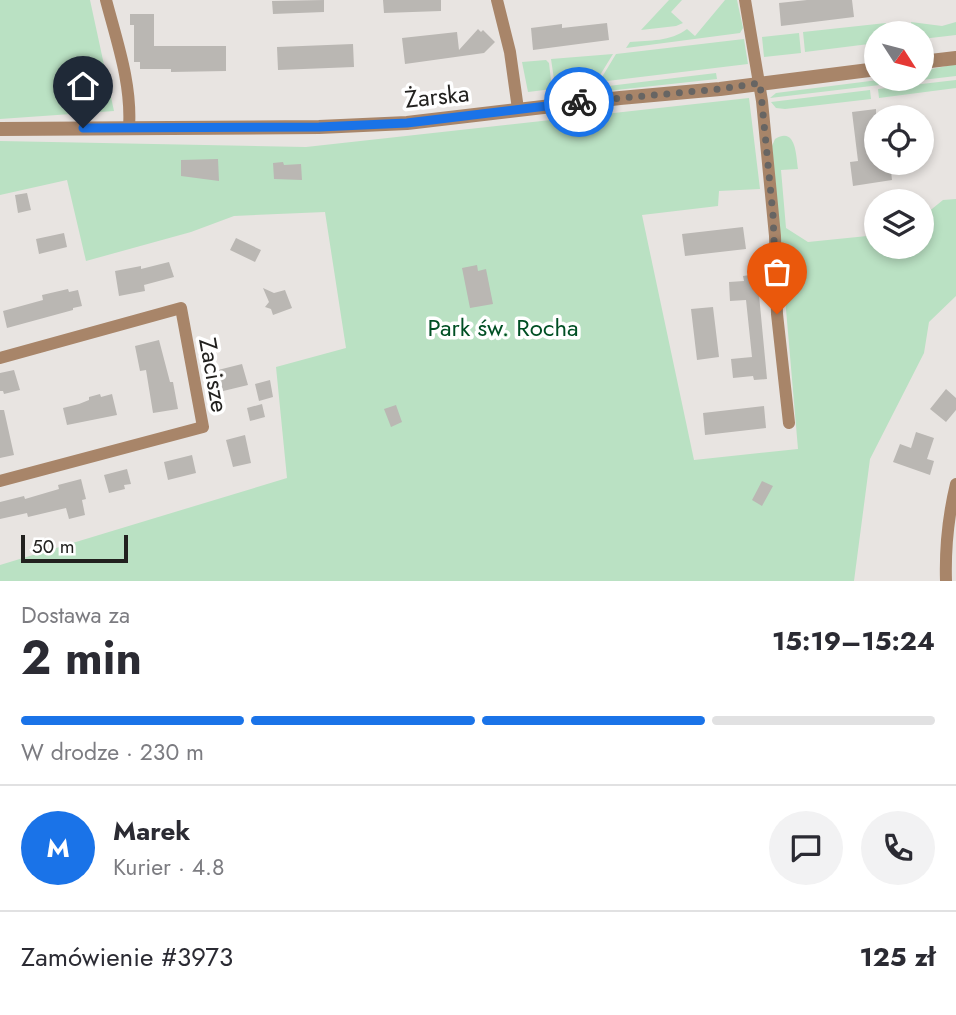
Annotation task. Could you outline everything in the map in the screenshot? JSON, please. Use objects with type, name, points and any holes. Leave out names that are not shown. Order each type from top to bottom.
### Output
[{"type":"street","points":[[106,0],[127,79],[131,103],[129,128]]},
{"type":"street","points":[[498,0],[510,52],[518,109]]},
{"type":"street","points":[[745,0],[760,83],[774,223],[777,314],[789,424]]},
{"type":"street","points":[[934,61],[956,58]]},
{"type":"street","name":"Żarska","points":[[0,130],[319,127],[407,123],[864,71]]},
{"type":"street","name":"Zacisze","points":[[0,358],[181,308],[202,427],[0,481]]},
{"type":"street","points":[[946,581],[945,552],[956,484]]},
{"type":"green space","points":[[0,0],[90,0],[114,111],[0,119]]},
{"type":"green space","points":[[669,0],[682,0],[671,12],[683,23],[641,30]]},
{"type":"green space","points":[[725,0],[737,0],[743,28],[740,33],[626,48],[630,42],[667,38],[687,29],[695,36]]},
{"type":"green space","points":[[956,22],[956,35],[934,38],[934,25]]},
{"type":"green space","points":[[864,25],[864,45],[805,52],[803,32]]},
{"type":"green space","points":[[799,33],[801,53],[764,57],[762,37]]},
{"type":"green space","points":[[744,39],[748,64],[599,82],[616,54]]},
{"type":"green space","points":[[613,54],[597,80],[555,86],[551,59]]},
{"type":"green space","points":[[546,60],[549,63],[552,89],[528,92],[522,62]]},
{"type":"green space","points":[[956,64],[956,76],[934,79],[934,69]]},
{"type":"green space","points":[[716,73],[717,79],[607,91],[600,87]]},
{"type":"green space","points":[[956,80],[956,88],[934,91],[934,83]]},
{"type":"green space","points":[[864,82],[864,87],[770,98],[776,93]]},
{"type":"green space","points":[[864,91],[870,91],[871,99],[785,109],[776,108],[771,102]]},
{"type":"green space","points":[[878,91],[933,91],[879,98]]},
{"type":"green space","name":"Park św. Rocha","points":[[749,98],[760,189],[719,191],[718,206],[642,215],[694,460],[798,449],[772,146],[775,139],[787,136],[791,139],[797,157],[798,169],[781,170],[786,228],[808,242],[864,236],[864,259],[934,259],[934,207],[943,200],[956,199],[956,296],[929,322],[924,353],[870,459],[854,581],[0,581],[0,565],[287,478],[276,367],[346,348],[325,212],[234,216],[191,232],[86,261],[67,180],[0,195],[0,141],[306,147]]},
{"type":"building","points":[[324,0],[324,12],[273,14],[272,1]]},
{"type":"building","points":[[383,0],[441,0],[441,11],[384,13]]},
{"type":"building","points":[[852,0],[854,17],[781,26],[779,3]]},
{"type":"building","points":[[130,14],[154,14],[154,46],[226,46],[226,71],[171,72],[171,69],[140,69],[140,62],[134,62],[134,25],[130,25]]},
{"type":"building","points":[[607,23],[609,40],[533,50],[531,28]]},
{"type":"building","points":[[478,29],[481,32],[483,30],[495,42],[484,53],[405,64],[402,38],[457,32],[459,50]]},
{"type":"building","points":[[353,44],[354,67],[278,70],[277,47]]},
{"type":"building","points":[[864,110],[864,175],[891,175],[892,180],[853,186],[850,162],[858,161],[852,112]]},
{"type":"building","points":[[218,159],[219,181],[181,176],[181,160]]},
{"type":"building","points":[[283,162],[284,165],[301,164],[302,180],[274,179],[273,163]]},
{"type":"building","points":[[27,193],[31,210],[18,213],[15,195]]},
{"type":"building","points":[[743,227],[746,249],[685,256],[682,234]]},
{"type":"building","points":[[64,233],[67,247],[39,254],[36,239]]},
{"type":"building","points":[[236,238],[261,250],[255,262],[230,250]]},
{"type":"building","points":[[169,262],[174,277],[144,285],[145,291],[119,296],[115,271],[141,266],[141,269]]},
{"type":"building","points":[[477,265],[478,271],[486,269],[493,304],[470,308],[462,268]]},
{"type":"building","points":[[757,274],[767,379],[754,380],[753,376],[733,378],[731,359],[752,357],[746,300],[730,301],[729,282],[744,281],[743,276]]},
{"type":"building","points":[[263,288],[274,293],[285,290],[292,308],[273,315],[271,309],[265,307],[269,302]]},
{"type":"building","points":[[68,289],[69,292],[78,290],[82,306],[7,328],[3,311],[43,300],[42,295]]},
{"type":"building","points":[[713,307],[719,357],[697,360],[691,309]]},
{"type":"building","points":[[159,340],[170,382],[173,382],[178,409],[153,413],[146,370],[140,371],[135,346]]},
{"type":"building","points":[[242,364],[248,385],[215,393],[210,372]]},
{"type":"building","points":[[14,370],[20,390],[4,394],[0,391],[0,373]]},
{"type":"building","points":[[270,380],[273,397],[259,401],[255,384]]},
{"type":"building","points":[[946,389],[956,398],[956,410],[946,422],[930,409]]},
{"type":"building","points":[[100,394],[101,397],[112,394],[117,415],[67,425],[63,408]]},
{"type":"building","points":[[262,404],[265,417],[250,421],[247,408]]},
{"type":"building","points":[[396,405],[402,422],[391,427],[384,409]]},
{"type":"building","points":[[764,406],[766,428],[705,435],[703,413]]},
{"type":"building","points":[[0,410],[4,410],[14,455],[0,458]]},
{"type":"building","points":[[916,432],[934,438],[927,459],[934,461],[930,475],[893,462],[900,444],[911,448]]},
{"type":"building","points":[[245,435],[251,463],[233,467],[226,440]]},
{"type":"building","points":[[192,455],[196,473],[168,480],[164,462]]},
{"type":"building","points":[[127,469],[131,484],[124,485],[125,489],[109,493],[104,475]]},
{"type":"building","points":[[81,479],[86,499],[82,500],[85,515],[69,519],[66,508],[28,517],[27,513],[0,519],[0,502],[24,496],[25,499]]},
{"type":"building","points":[[762,481],[773,486],[762,506],[752,500]]},
{"type":"way so far","points":[[579,102],[760,83],[775,236],[777,314]]},
{"type":"route","points":[[83,128],[319,127],[407,123],[579,102]]}]
